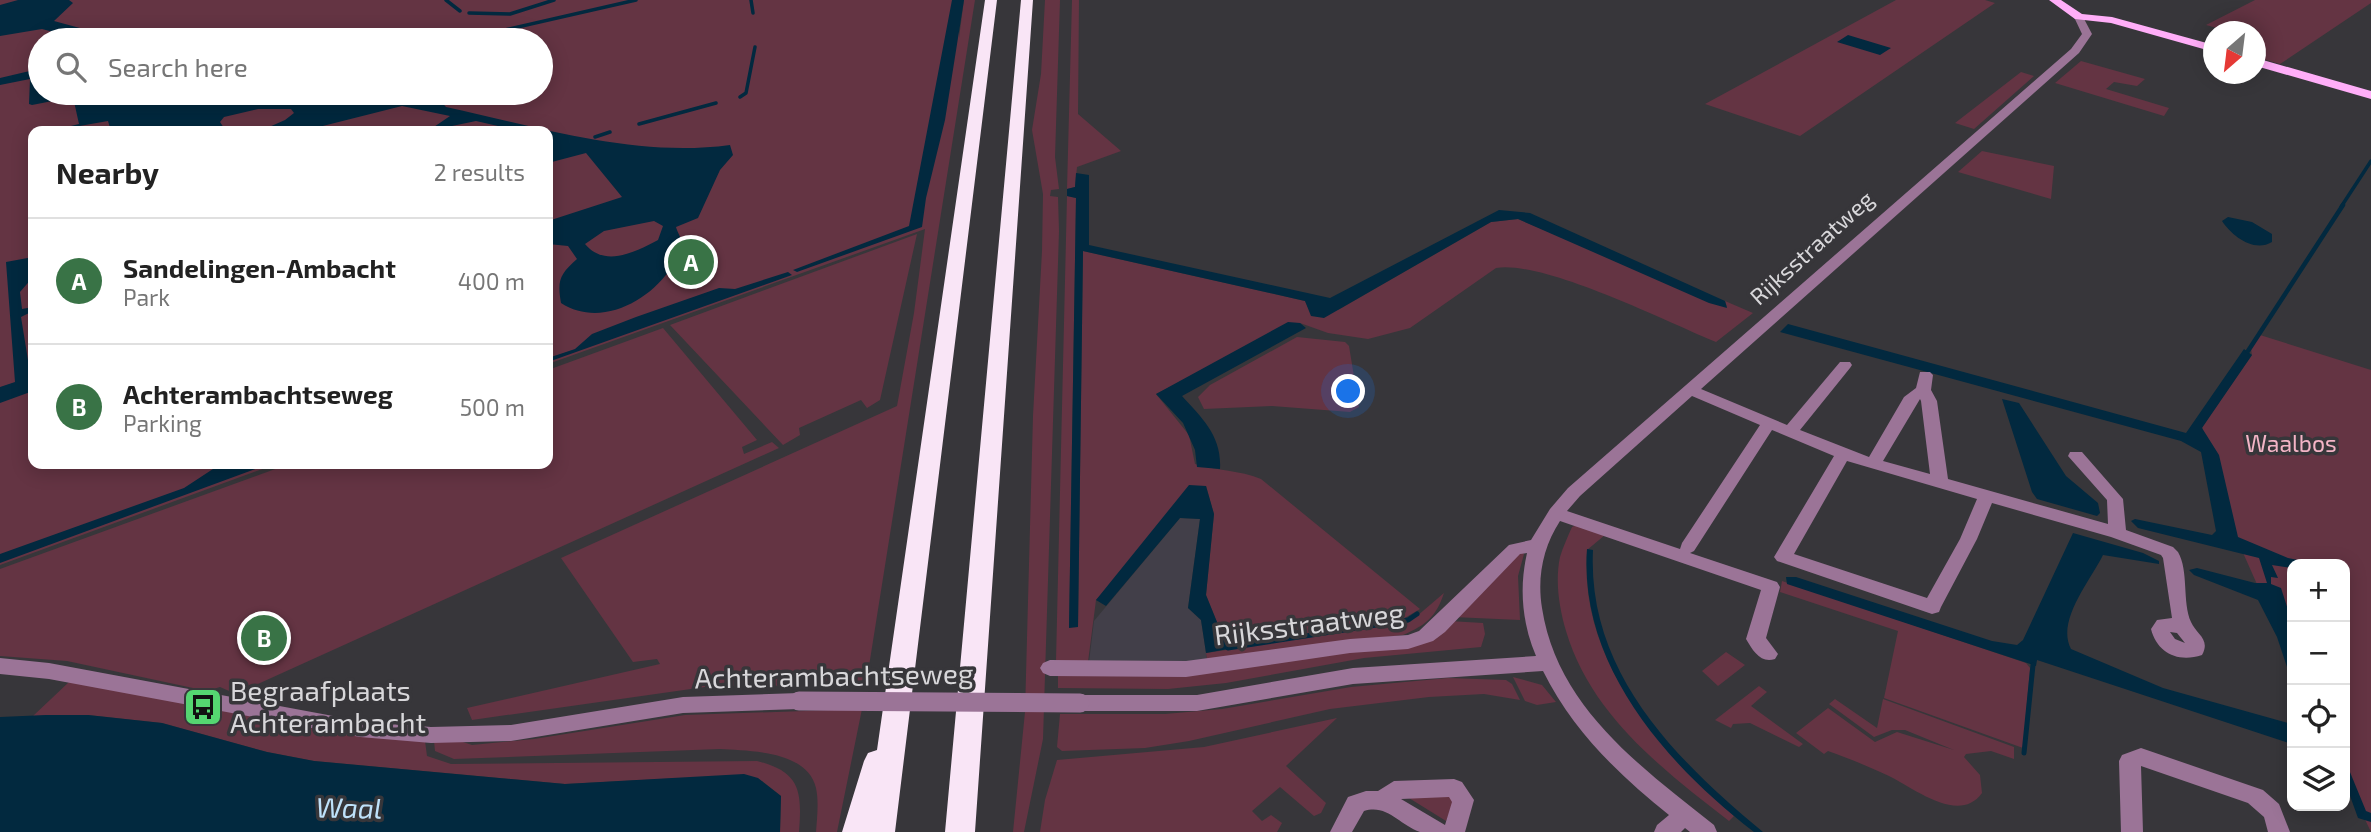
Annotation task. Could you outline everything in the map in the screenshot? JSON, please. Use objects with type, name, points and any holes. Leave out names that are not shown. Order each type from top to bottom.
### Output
[{"type":"highway","points":[[880,832],[990,0]]},
{"type":"highway","points":[[960,832],[1027,1]]},
{"type":"highway","points":[[858,832],[896,699]]},
{"type":"main road","points":[[2054,0],[2079,17],[2112,20],[2203,46]]},
{"type":"main road","points":[[2266,65],[2371,95]]},
{"type":"street","name":"Rijksstraatweg","points":[[1706,832],[1598,737],[1569,700],[1548,663],[1531,598],[1538,545],[1556,513],[1574,492],[2075,51],[2087,34],[2079,17]]},
{"type":"street","points":[[1790,433],[1845,365]]},
{"type":"street","points":[[1873,464],[1912,397],[1924,382],[1940,484]]},
{"type":"street","points":[[1690,390],[1843,454],[2158,547],[2172,556],[2182,626]]},
{"type":"street","points":[[1688,547],[1768,424]]},
{"type":"street","points":[[1843,454],[1783,557],[1932,607],[1954,563],[1977,527],[1986,497]]},
{"type":"street","points":[[2076,456],[2115,499],[2117,533]]},
{"type":"street","points":[[1556,513],[1770,587],[1756,639],[1768,654]]},
{"type":"street","name":"Rijksstraatweg","points":[[1050,668],[1186,669],[1350,646],[1408,642],[1426,636],[1438,627],[1515,549],[1538,545]]},
{"type":"street","name":"Achterambachtseweg","points":[[0,666],[49,671],[360,729],[407,734],[511,733],[683,705],[799,701],[1154,705],[1197,703],[1353,676],[1548,663]]},
{"type":"street","points":[[2132,832],[2129,761],[2141,757],[2255,796],[2270,805],[2277,816],[2278,832]]},
{"type":"street","points":[[1383,800],[1394,790],[1454,788],[1464,800],[1454,832]]},
{"type":"street","points":[[1341,832],[1356,804],[1372,798],[1383,800],[1438,832]]},
{"type":"street","points":[[1665,832],[1685,815]]},
{"type":"shaded area","points":[[1180,518],[1200,519],[1188,608],[1201,620],[1207,659],[1163,664],[1089,662],[1094,621]]},
{"type":"green space","points":[[0,0],[959,0],[959,38],[964,0],[975,0],[866,685],[712,686],[472,720],[467,708],[660,664],[657,659],[633,662],[561,558],[897,406],[914,313],[925,229],[553,362],[553,126],[28,126],[28,469],[262,469],[0,565]]},
{"type":"green space","points":[[1045,0],[1060,0],[1055,157],[1059,189],[1051,190],[1050,196],[1058,197],[1059,231],[1043,739],[1024,832],[1013,832],[1025,712],[1033,416],[1042,251],[1043,194],[1032,130],[1041,74]]},
{"type":"green space","points":[[1072,0],[1079,0],[1078,114],[1121,151],[1077,167],[1075,187],[1067,189]]},
{"type":"green space","points":[[1896,0],[1985,0],[1995,3],[1800,136],[1705,104]]},
{"type":"green space","points":[[2255,0],[2371,0],[2371,3],[2280,64],[2266,60],[2266,21],[2214,21]]},
{"type":"green space","points":[[2081,61],[2145,79],[2137,86],[2114,82],[2106,89],[2169,108],[2164,116],[2055,83]]},
{"type":"green space","points":[[2021,72],[2034,76],[1974,129],[1955,123]]},
{"type":"green space","points":[[1982,151],[2054,166],[2051,199],[1958,172]]},
{"type":"green space","points":[[1067,196],[1076,198],[1069,627],[1078,627],[1083,251],[1305,301],[1308,307],[1338,310],[1491,222],[1518,219],[1727,307],[1725,301],[1753,313],[1716,342],[1574,283],[1544,273],[1517,268],[1496,268],[1410,328],[1368,339],[1328,333],[1300,323],[1156,394],[1189,435],[1195,464],[1261,479],[1420,609],[1403,619],[1227,647],[1206,595],[1214,514],[1206,486],[1096,600],[1088,662],[1056,661]]},
{"type":"green space","points":[[917,234],[880,400],[867,408],[861,400],[799,428],[800,435],[783,445],[670,325]]},
{"type":"green space","points":[[663,328],[757,440],[742,447],[744,454],[772,442],[779,448],[236,694],[220,687],[207,691],[67,661],[0,656],[0,569],[275,469],[553,469],[553,368]]},
{"type":"green space","name":"Waalbos","points":[[2260,335],[2371,370],[2371,832],[2350,788],[2350,559],[2287,559],[2287,652],[2236,537],[2202,427],[2252,355],[2251,349]]},
{"type":"green space","points":[[1297,337],[1345,342],[1349,346],[1359,407],[1350,412],[1272,406],[1204,409],[1198,397],[1210,385]]},
{"type":"green space","points":[[1577,525],[1605,535],[1587,550],[1588,591],[1596,629],[1610,665],[1652,730],[1734,816],[1729,821],[1680,783],[1633,740],[1593,690],[1578,662],[1566,631],[1558,585],[1561,553],[1572,527]]},
{"type":"green space","points":[[1520,551],[1524,554],[1518,576],[1520,620],[1453,617]]},
{"type":"green space","points":[[1782,581],[2026,663],[2030,668],[2023,748],[1884,698],[1898,631],[1780,592]]},
{"type":"green space","points":[[1444,593],[1429,619],[1403,635],[1207,659],[1206,653],[1410,622]]},
{"type":"green space","points":[[1449,621],[1483,623],[1485,634],[1481,647],[1364,658],[1226,683],[1168,689],[1058,688],[1058,671],[1178,672],[1424,640]]},
{"type":"green space","points":[[1726,652],[1745,665],[1718,686],[1702,671]]},
{"type":"green space","points":[[1513,677],[1542,685],[1556,702],[1537,705],[1525,701]]},
{"type":"green space","points":[[1448,678],[1506,680],[1512,684],[1520,700],[1484,694],[1429,697],[1330,709],[1189,741],[1145,748],[1062,751],[1057,747],[1060,714],[1165,714],[1222,709],[1351,687]]},
{"type":"green space","points":[[69,682],[425,741],[427,756],[451,764],[757,761],[783,771],[796,786],[800,806],[799,832],[780,832],[781,796],[762,781],[681,778],[565,784],[314,761],[267,752],[162,723],[88,715],[33,716]]},
{"type":"green space","points":[[1759,686],[1767,692],[1751,706],[1803,744],[1799,747],[1750,723],[1733,724],[1731,728],[1715,720]]},
{"type":"green space","points":[[1835,699],[1877,728],[1883,699],[2014,747],[2014,759],[1991,751],[1966,754],[1964,757],[1980,775],[1982,793],[1972,802],[1961,806],[1936,801],[1867,766],[1828,751],[1824,754],[1796,733],[1828,708],[1875,742],[1897,732],[1954,750],[1905,730],[1892,730],[1874,737],[1829,704]]},
{"type":"green space","points":[[862,709],[837,832],[816,832],[817,793],[810,775],[801,766],[776,755],[720,749],[454,759],[435,751],[434,741],[460,741],[472,745],[534,739],[685,715]]},
{"type":"green space","points":[[1337,718],[1286,766],[1326,803],[1321,813],[1314,816],[1280,787],[1252,811],[1262,821],[1271,815],[1282,823],[1277,832],[1040,832],[1045,800],[1057,760],[1204,747]]},
{"type":"green space","points":[[1457,795],[1446,821],[1409,798]]},
{"type":"water","points":[[18,0],[69,0],[73,3],[54,21],[80,28],[28,28],[28,31],[0,36],[0,5]]},
{"type":"water","points":[[952,0],[964,0],[945,120],[926,198],[922,227],[797,272],[793,270],[909,226]]},
{"type":"water","points":[[1848,35],[1891,48],[1880,55],[1837,42]]},
{"type":"water","points":[[28,71],[28,79],[0,85],[0,78]]},
{"type":"water","points":[[75,105],[444,105],[529,126],[498,126],[476,121],[435,126],[450,116],[402,106],[323,126],[271,126],[294,113],[291,109],[258,109],[224,117],[220,122],[223,126],[110,126],[108,121],[71,126],[79,124]]},
{"type":"water","points":[[553,131],[623,144],[658,147],[730,145],[733,155],[720,170],[698,218],[676,227],[682,250],[659,283],[634,302],[605,312],[575,310],[561,303],[561,278],[577,259],[568,246],[553,244],[553,219],[622,197],[586,153],[553,162]],"holes":[[[654,221],[663,226],[658,240],[630,253],[611,256],[593,251],[585,244],[604,231]]]},
{"type":"water","points":[[1076,173],[1089,175],[1089,245],[1330,298],[1499,210],[1530,213],[1725,301],[1727,308],[1709,303],[1518,219],[1491,222],[1324,318],[1311,316],[1305,301],[1083,251],[1078,627],[1069,628],[1076,198],[1067,196],[1067,189],[1075,187]]},
{"type":"water","points":[[2228,217],[2252,222],[2272,234],[2272,242],[2258,245],[2244,241],[2222,221]]},
{"type":"water","points":[[28,258],[28,283],[20,292],[22,309],[28,308],[28,314],[21,317],[28,360],[28,393],[0,403],[0,387],[15,382],[6,262]]},
{"type":"water","points":[[788,272],[792,275],[553,360],[553,356],[575,349],[592,334],[719,288],[735,289]]},
{"type":"water","points":[[1288,322],[1300,323],[1306,328],[1182,396],[1209,428],[1218,447],[1220,469],[1197,467],[1195,450],[1183,423],[1156,394]]},
{"type":"water","points":[[1788,324],[2186,433],[2244,349],[2252,355],[2202,428],[2219,455],[2238,537],[2293,559],[2287,559],[2287,567],[2272,565],[2278,578],[2271,577],[2271,584],[2281,588],[2287,607],[2287,667],[2277,637],[2258,600],[2194,575],[2189,570],[2197,568],[2255,583],[2267,583],[2259,558],[2138,528],[2131,521],[2135,519],[2212,535],[2216,531],[2201,452],[2181,441],[1780,332]]},
{"type":"water","points":[[2002,399],[2019,403],[2066,476],[2098,503],[2100,513],[2097,516],[2037,499],[2032,492]]},
{"type":"water","points":[[213,469],[255,469],[0,563],[0,554],[184,488]]},
{"type":"water","points":[[1189,485],[1206,486],[1214,514],[1206,595],[1228,649],[1206,653],[1201,620],[1188,608],[1200,519],[1180,518],[1106,606],[1096,600]]},
{"type":"water","points":[[2073,533],[2143,553],[2159,561],[2159,564],[2103,555],[2071,614],[2068,638],[2071,649],[2163,688],[2287,723],[2287,742],[2037,660],[2036,666],[1787,584],[1786,577],[1796,577],[1992,641],[2017,645],[2023,640]]},
{"type":"water","points":[[1587,549],[1593,550],[1595,594],[1605,635],[1621,674],[1643,710],[1699,775],[1763,832],[1754,832],[1690,776],[1661,744],[1635,709],[1613,672],[1597,633],[1588,592]]},
{"type":"water","name":"Waal","points":[[88,715],[162,723],[267,752],[314,761],[565,784],[744,774],[758,778],[781,796],[780,832],[0,832],[0,717]]},
{"type":"water","points":[[2350,772],[2366,811],[2371,813],[2371,822],[2358,818],[2350,796]]},
{"type":"waterway","points":[[446,0],[460,11]]},
{"type":"waterway","points":[[469,13],[510,14],[554,0]]},
{"type":"waterway","points":[[513,28],[636,0]]},
{"type":"waterway","points":[[751,0],[753,13]]},
{"type":"waterway","points":[[740,97],[746,93],[755,47]]},
{"type":"waterway","points":[[639,124],[716,103]]},
{"type":"waterway","points":[[595,137],[610,132]]},
{"type":"waterway","points":[[2341,207],[2371,161]]},
{"type":"waterway","points":[[2248,351],[2343,205]]},
{"type":"waterway","points":[[1228,648],[1408,620],[1417,614]]},
{"type":"waterway","points":[[2024,753],[2033,665]]},
{"type":"place","name":"Sandelingen-Ambacht","points":[[691,262]]},
{"type":"place","name":"Achterambachtseweg","points":[[264,638]]},
{"type":"place","name":"Begraafplaats Achterambacht","points":[[203,707]]}]
